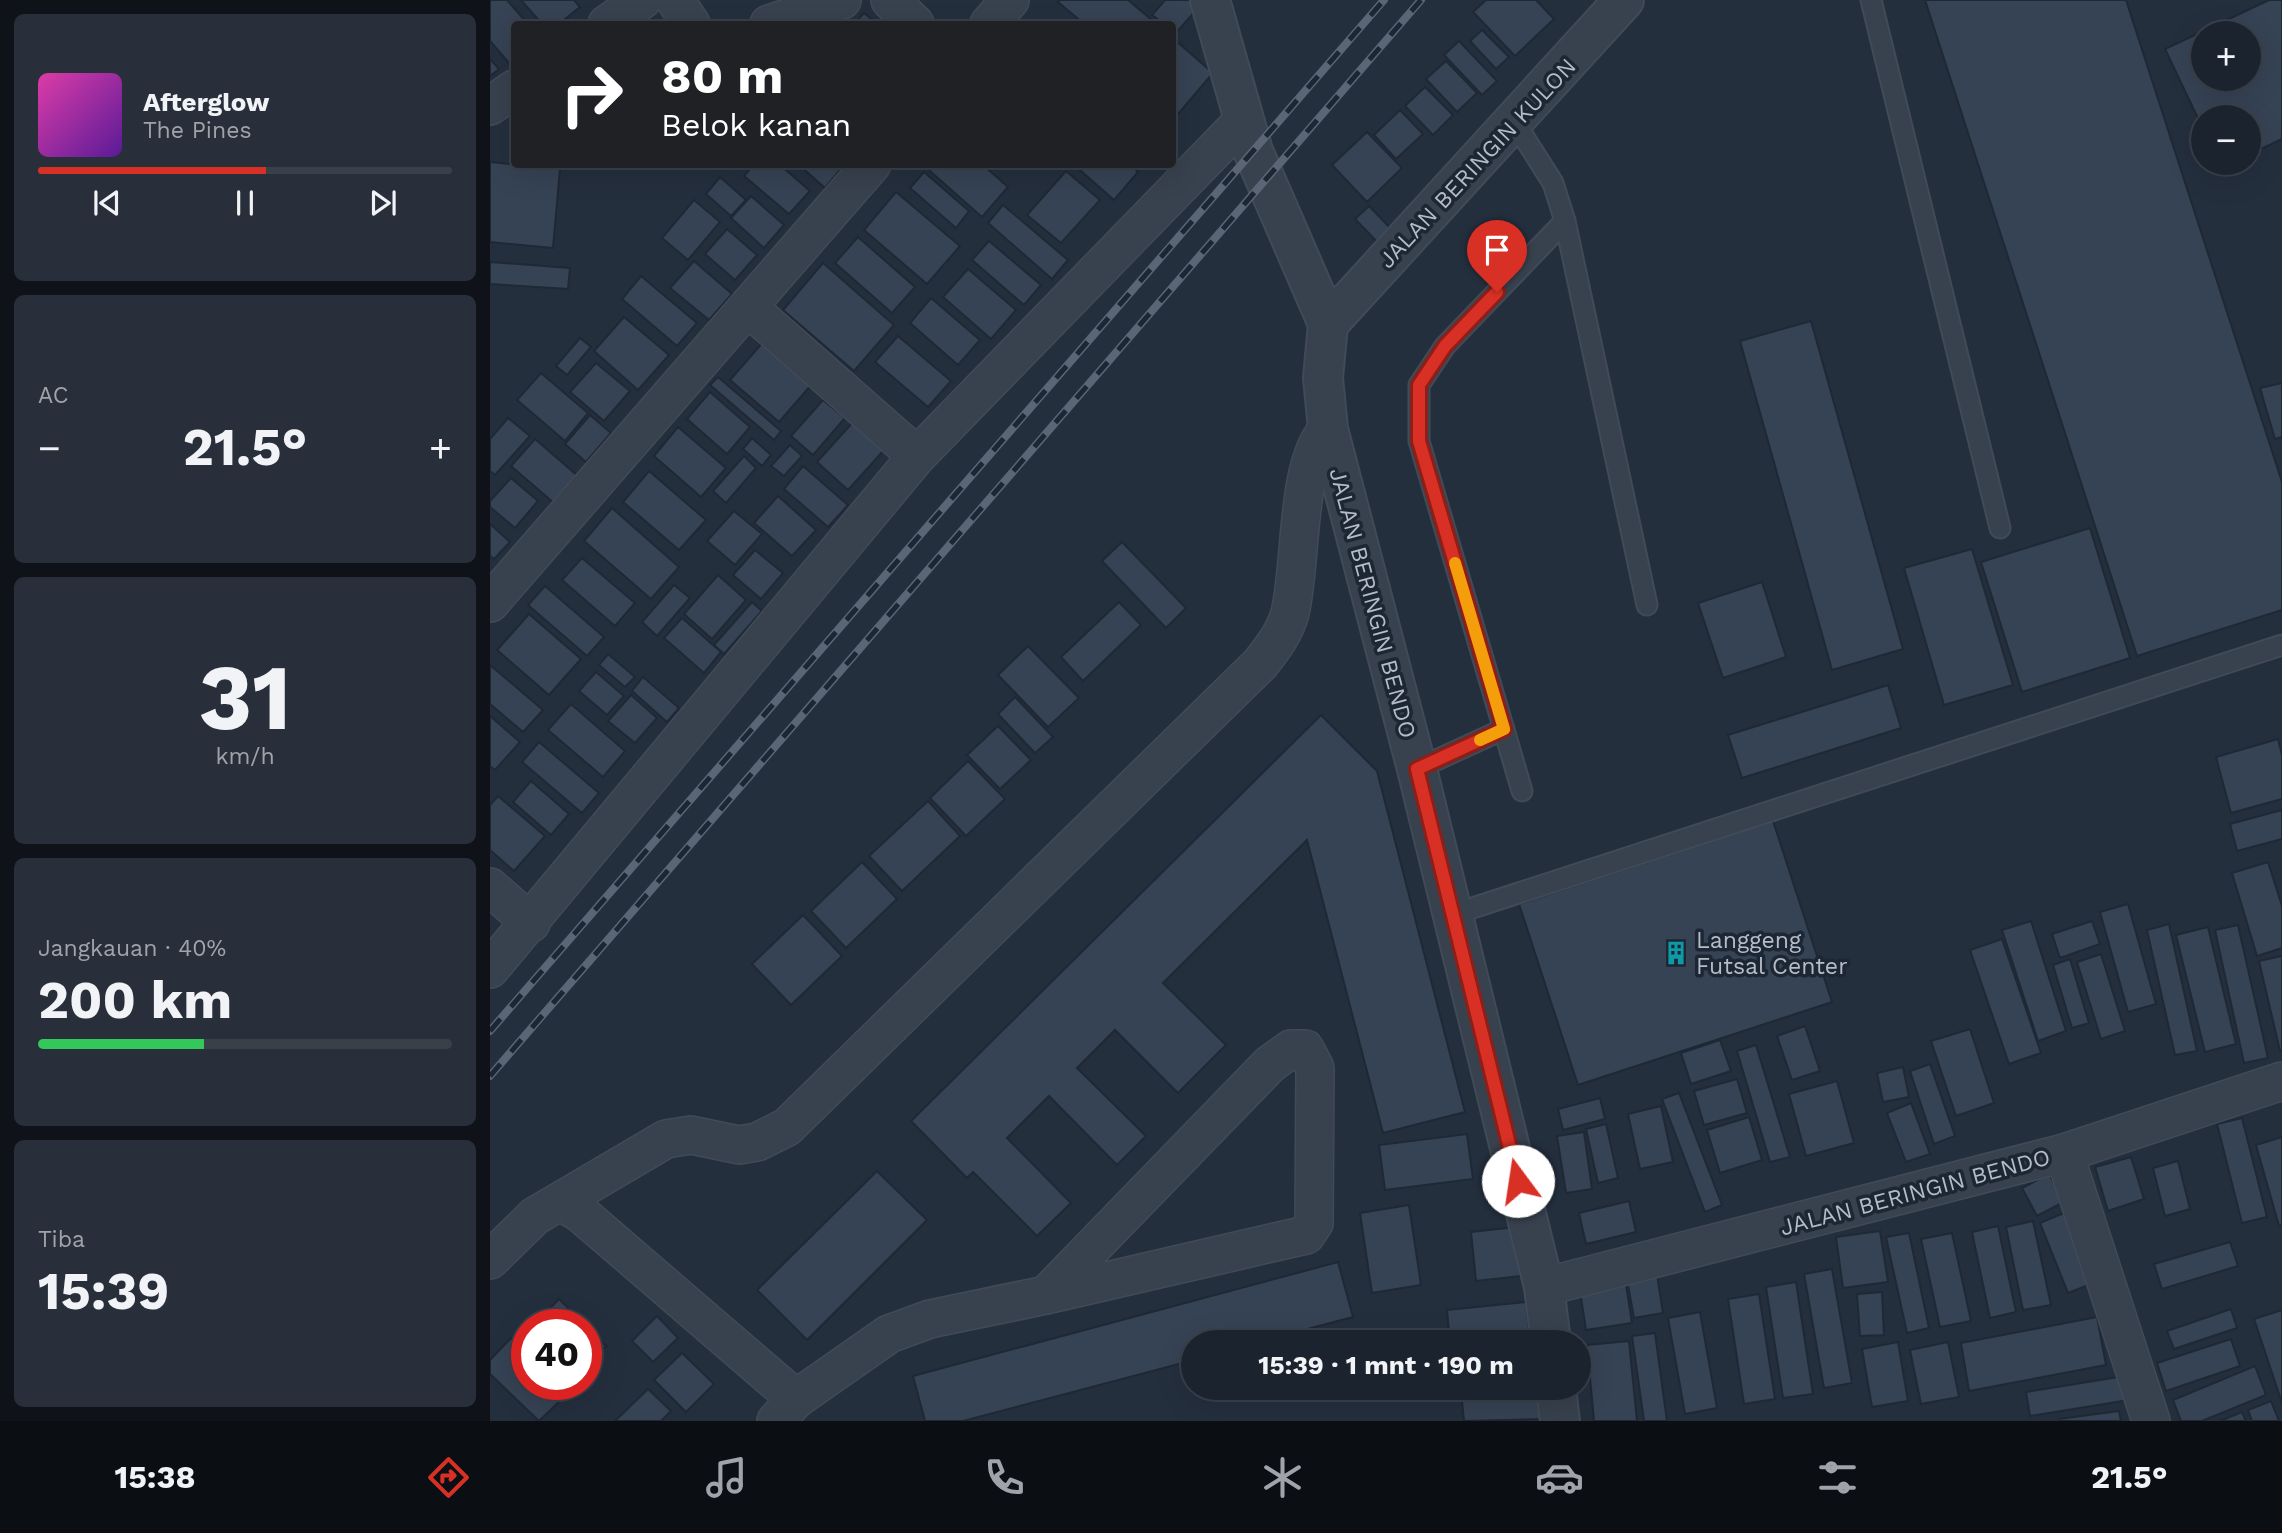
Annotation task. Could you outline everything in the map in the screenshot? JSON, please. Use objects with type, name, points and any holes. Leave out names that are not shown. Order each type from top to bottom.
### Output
[{"type":"street","points":[[611,21],[642,0]]},
{"type":"street","points":[[675,0],[689,21]]},
{"type":"street","points":[[778,21],[842,0]]},
{"type":"street","points":[[890,0],[912,21]]},
{"type":"street","points":[[992,21],[1010,0]]},
{"type":"street","points":[[1210,0],[1253,151],[1328,324]]},
{"type":"street","name":"JALAN BERINGIN KULON","points":[[1328,324],[1515,123],[1624,0]]},
{"type":"street","points":[[490,106],[511,91]]},
{"type":"street","points":[[490,969],[917,456],[1243,121]]},
{"type":"street","points":[[490,603],[869,168]]},
{"type":"street","points":[[749,308],[917,456]]},
{"type":"street","name":"JALAN BERINGIN BENDO","points":[[1328,324],[1323,378],[1328,429],[1417,769],[1544,1287],[1549,1330]]},
{"type":"street","points":[[490,1260],[536,1216],[666,1139],[691,1135],[739,1145],[757,1143],[787,1127],[1260,664],[1279,639],[1290,614],[1311,453],[1328,429]]},
{"type":"street","points":[[490,887],[531,923]]},
{"type":"street","points":[[556,1204],[565,1204],[580,1213],[786,1410],[889,1334],[930,1319],[1046,1295],[1306,1235],[1314,1223],[1315,1068],[1305,1049],[1291,1049],[1270,1064],[1046,1295]]},
{"type":"street","name":"JALAN BERINGIN BENDO","points":[[1544,1287],[2064,1153],[2282,1081]]},
{"type":"street","points":[[2064,1153],[2151,1421]]},
{"type":"street","points":[[1557,1400],[1560,1421]]},
{"type":"lane","points":[[1871,0],[2000,528]]},
{"type":"lane","points":[[1515,123],[1553,183],[1565,221],[1647,605]]},
{"type":"lane","points":[[1522,791],[1419,441],[1419,385],[1445,346],[1565,221]]},
{"type":"lane","points":[[1451,915],[2282,645]]},
{"type":"lane","points":[[1417,769],[1504,729]]},
{"type":"building","points":[[490,0],[507,0],[525,21],[511,21],[511,61],[509,63],[490,41]]},
{"type":"building","points":[[521,0],[574,0],[580,7],[563,21],[539,21]]},
{"type":"building","points":[[1128,0],[1153,21],[1080,21],[1058,2]]},
{"type":"building","points":[[1165,0],[1191,0],[1199,7],[1176,33],[1176,21],[1160,21],[1152,15]]},
{"type":"building","points":[[1486,0],[1536,0],[1554,19],[1515,56],[1473,12]]},
{"type":"building","points":[[1925,0],[2126,0],[2282,482],[2282,610],[2137,656]]},
{"type":"building","points":[[2269,0],[2282,0],[2282,139],[2261,149],[2261,105],[2192,105],[2165,49],[2191,37],[2191,91],[2261,91],[2261,21],[2224,21]]},
{"type":"building","points":[[864,13],[873,21],[857,21]]},
{"type":"building","points":[[1482,30],[1509,57],[1496,69],[1470,41]]},
{"type":"building","points":[[1176,41],[1213,73],[1178,114],[1176,112]]},
{"type":"building","points":[[1459,41],[1497,81],[1482,95],[1444,55]]},
{"type":"building","points":[[490,59],[499,69],[490,76]]},
{"type":"building","points":[[1446,61],[1477,93],[1457,112],[1426,79]]},
{"type":"building","points":[[1425,87],[1453,115],[1433,135],[1405,106]]},
{"type":"building","points":[[1400,110],[1423,134],[1396,159],[1374,135]]},
{"type":"building","points":[[1367,132],[1402,168],[1367,202],[1332,165]]},
{"type":"building","points":[[490,162],[511,164],[511,168],[560,169],[553,248],[490,242]]},
{"type":"building","points":[[751,168],[784,168],[810,191],[789,214],[744,176]]},
{"type":"building","points":[[802,168],[842,168],[825,188]]},
{"type":"building","points":[[927,168],[987,168],[1008,187],[982,217]]},
{"type":"building","points":[[1078,168],[1134,168],[1138,172],[1114,200]]},
{"type":"building","points":[[1066,171],[1100,200],[1061,243],[1027,215]]},
{"type":"building","points":[[924,172],[969,211],[956,228],[910,188]]},
{"type":"building","points":[[720,177],[746,200],[731,216],[706,194]]},
{"type":"building","points":[[896,192],[960,246],[927,284],[864,230]]},
{"type":"building","points":[[751,196],[784,225],[764,248],[731,218]]},
{"type":"building","points":[[694,200],[720,222],[688,260],[662,238]]},
{"type":"building","points":[[1003,205],[1068,260],[1052,279],[988,223]]},
{"type":"building","points":[[1369,206],[1397,235],[1383,248],[1355,219]]},
{"type":"building","points":[[727,229],[757,255],[735,280],[705,254]]},
{"type":"building","points":[[858,237],[915,287],[892,313],[835,263]]},
{"type":"building","points":[[989,241],[1041,285],[1024,305],[972,260]]},
{"type":"building","points":[[694,261],[732,294],[709,320],[670,288]]},
{"type":"building","points":[[490,262],[570,268],[568,289],[490,284]]},
{"type":"building","points":[[823,263],[894,325],[854,371],[783,310]]},
{"type":"building","points":[[968,269],[1016,310],[991,339],[943,297]]},
{"type":"building","points":[[641,276],[697,323],[677,346],[622,299]]},
{"type":"building","points":[[931,298],[980,340],[958,365],[910,323]]},
{"type":"building","points":[[624,317],[669,355],[638,390],[594,351]]},
{"type":"building","points":[[1811,321],[1903,649],[1832,670],[1740,341]]},
{"type":"building","points":[[770,334],[819,376],[779,422],[730,380]]},
{"type":"building","points":[[898,336],[951,381],[928,407],[875,362]]},
{"type":"building","points":[[580,338],[591,347],[567,375],[556,366]]},
{"type":"building","points":[[596,363],[630,391],[604,421],[570,392]]},
{"type":"building","points":[[541,373],[588,413],[565,441],[517,400]]},
{"type":"building","points":[[718,377],[781,431],[774,440],[710,385]]},
{"type":"building","points":[[2282,383],[2282,437],[2275,439],[2260,388]]},
{"type":"building","points":[[710,392],[750,427],[727,454],[687,419]]},
{"type":"building","points":[[823,400],[845,418],[813,455],[791,436]]},
{"type":"building","points":[[590,415],[611,433],[586,462],[565,444]]},
{"type":"building","points":[[508,418],[530,436],[495,475],[490,471],[490,439]]},
{"type":"building","points":[[853,422],[885,449],[848,490],[817,462]]},
{"type":"building","points":[[678,427],[726,468],[701,497],[654,456]]},
{"type":"building","points":[[752,438],[771,455],[762,466],[743,449]]},
{"type":"building","points":[[535,439],[579,477],[555,504],[511,466]]},
{"type":"building","points":[[790,445],[802,456],[784,476],[771,466]]},
{"type":"building","points":[[744,456],[756,468],[726,503],[713,491]]},
{"type":"building","points":[[803,466],[848,505],[828,527],[784,489]]},
{"type":"building","points":[[649,471],[706,520],[679,550],[623,502]]},
{"type":"building","points":[[511,478],[538,501],[515,528],[490,507],[490,501]]},
{"type":"building","points":[[778,496],[816,530],[792,556],[754,523]]},
{"type":"building","points":[[612,508],[679,567],[651,599],[584,541]]},
{"type":"building","points":[[734,511],[762,534],[735,565],[707,541]]},
{"type":"building","points":[[490,524],[510,542],[494,559],[490,556]]},
{"type":"building","points":[[2090,528],[2130,658],[2022,692],[1981,562]]},
{"type":"building","points":[[1122,542],[1186,608],[1166,628],[1102,561]]},
{"type":"building","points":[[1972,549],[2013,685],[1944,705],[1904,568]]},
{"type":"building","points":[[755,550],[783,573],[761,599],[733,575]]},
{"type":"building","points":[[582,558],[635,603],[615,626],[562,580]]},
{"type":"building","points":[[718,575],[746,600],[712,639],[684,614]]},
{"type":"building","points":[[1762,582],[1786,657],[1723,678],[1698,603]]},
{"type":"building","points":[[674,585],[690,598],[657,636],[642,622]]},
{"type":"building","points":[[545,586],[604,637],[587,656],[528,605]]},
{"type":"building","points":[[752,602],[762,611],[724,654],[714,645]]},
{"type":"building","points":[[1119,602],[1141,625],[1083,681],[1061,657]]},
{"type":"building","points":[[529,614],[581,659],[549,695],[497,650]]},
{"type":"building","points":[[682,618],[721,652],[704,673],[664,638]]},
{"type":"building","points":[[1028,646],[1079,698],[1048,727],[998,675]]},
{"type":"building","points":[[608,654],[635,677],[625,687],[599,665]]},
{"type":"building","points":[[490,665],[543,710],[523,732],[490,704]]},
{"type":"building","points":[[596,672],[624,696],[607,715],[579,691]]},
{"type":"building","points":[[643,677],[679,708],[667,722],[632,691]]},
{"type":"building","points":[[1888,685],[1901,728],[1742,778],[1728,735]]},
{"type":"building","points":[[631,695],[657,718],[635,743],[608,721]]},
{"type":"building","points":[[1015,697],[1053,737],[1035,753],[998,714]]},
{"type":"building","points":[[571,704],[625,751],[603,777],[548,730]]},
{"type":"building","points":[[1321,715],[1377,771],[1465,1112],[1383,1133],[1307,840],[1163,983],[1226,1045],[1178,1093],[1115,1030],[1077,1068],[1146,1136],[1117,1165],[1049,1096],[1007,1138],[1071,1203],[1037,1236],[973,1172],[967,1178],[911,1121]]},
{"type":"building","points":[[490,716],[520,742],[495,770],[490,766]]},
{"type":"building","points":[[998,726],[1031,760],[1000,789],[967,755]]},
{"type":"building","points":[[2278,739],[2282,755],[2282,799],[2231,813],[2216,757]]},
{"type":"building","points":[[539,742],[599,793],[582,813],[522,762]]},
{"type":"building","points":[[968,761],[1005,799],[966,836],[930,798]]},
{"type":"building","points":[[531,781],[569,814],[551,835],[513,802]]},
{"type":"building","points":[[498,796],[545,836],[514,871],[490,850],[490,805]]},
{"type":"building","points":[[928,801],[960,836],[902,891],[869,856]]},
{"type":"building","points":[[2282,810],[2282,839],[2237,851],[2230,824]]},
{"type":"building","name":"Langgeng Futsal Center","points":[[1773,821],[1832,1002],[1578,1085],[1519,904]]},
{"type":"building","points":[[862,862],[897,899],[846,948],[811,911]]},
{"type":"building","points":[[2268,862],[2282,906],[2282,948],[2257,956],[2232,873]]},
{"type":"building","points":[[2128,904],[2156,1004],[2128,1012],[2100,912]]},
{"type":"building","points":[[803,915],[842,956],[791,1005],[752,964]]},
{"type":"building","points":[[2031,921],[2066,1031],[2038,1041],[2002,930]]},
{"type":"building","points":[[2092,921],[2100,944],[2060,958],[2052,934]]},
{"type":"building","points":[[2169,924],[2197,1051],[2175,1055],[2147,930]]},
{"type":"building","points":[[2238,925],[2268,1058],[2244,1063],[2215,930]]},
{"type":"building","points":[[2208,927],[2236,1044],[2205,1052],[2176,935]]},
{"type":"building","points":[[2002,939],[2041,1053],[2009,1064],[1970,950]]},
{"type":"building","points":[[2101,954],[2125,1031],[2101,1039],[2077,962]]},
{"type":"building","points":[[2282,956],[2282,1051],[2280,1051],[2259,961]]},
{"type":"building","points":[[2070,959],[2089,1023],[2072,1028],[2053,965]]},
{"type":"building","points":[[1805,1026],[1820,1071],[1792,1080],[1777,1036]]},
{"type":"building","points":[[1970,1029],[1994,1103],[1956,1116],[1931,1041]]},
{"type":"building","points":[[1720,1040],[1731,1071],[1691,1084],[1681,1053]]},
{"type":"building","points":[[1756,1045],[1790,1157],[1770,1162],[1737,1051]]},
{"type":"building","points":[[1930,1064],[1955,1136],[1934,1144],[1910,1071]]},
{"type":"building","points":[[1903,1067],[1909,1097],[1883,1102],[1877,1073]]},
{"type":"building","points":[[1737,1079],[1747,1113],[1704,1125],[1694,1091]]},
{"type":"building","points":[[1837,1081],[1854,1143],[1806,1156],[1789,1094]]},
{"type":"building","points":[[1679,1093],[1722,1205],[1705,1212],[1662,1099]]},
{"type":"building","points":[[1600,1098],[1605,1119],[1563,1130],[1558,1109]]},
{"type":"building","points":[[1911,1103],[1930,1154],[1906,1162],[1887,1113]]},
{"type":"building","points":[[1661,1106],[1673,1162],[1640,1169],[1628,1114]]},
{"type":"building","points":[[1749,1117],[1762,1160],[1720,1173],[1707,1130]]},
{"type":"building","points":[[2242,1118],[2267,1217],[2242,1223],[2217,1124]]},
{"type":"building","points":[[1606,1124],[1618,1178],[1598,1183],[1586,1129]]},
{"type":"building","points":[[1584,1132],[1592,1189],[1566,1193],[1557,1136]]},
{"type":"building","points":[[1467,1134],[1473,1179],[1385,1190],[1379,1145]]},
{"type":"building","points":[[2282,1137],[2282,1225],[2279,1226],[2256,1145]]},
{"type":"building","points":[[2131,1157],[2144,1199],[2108,1211],[2095,1167]]},
{"type":"building","points":[[2178,1161],[2190,1209],[2165,1216],[2153,1168]]},
{"type":"building","points":[[877,1171],[927,1220],[807,1340],[757,1290]]},
{"type":"building","points":[[2049,1174],[2064,1202],[2037,1216],[2022,1188]]},
{"type":"building","points":[[1629,1201],[1636,1232],[1586,1244],[1579,1213]]},
{"type":"building","points":[[1409,1205],[1421,1285],[1372,1293],[1360,1213]]},
{"type":"building","points":[[2066,1212],[2094,1283],[2068,1293],[2040,1223]]},
{"type":"building","points":[[2033,1221],[2051,1305],[2023,1310],[2006,1227]]},
{"type":"building","points":[[1998,1226],[2016,1312],[1990,1318],[1972,1232]]},
{"type":"building","points":[[1516,1227],[1521,1276],[1476,1281],[1471,1232]]},
{"type":"building","points":[[1880,1231],[1888,1282],[1843,1288],[1836,1237]]},
{"type":"building","points":[[1909,1233],[1929,1328],[1907,1333],[1886,1237]]},
{"type":"building","points":[[1952,1233],[1971,1321],[1940,1327],[1921,1239]]},
{"type":"building","points":[[2230,1242],[2238,1266],[2162,1289],[2154,1264]]},
{"type":"building","points":[[1338,1262],[1353,1317],[1304,1330],[1181,1330],[1181,1363],[963,1421],[925,1421],[913,1376]]},
{"type":"building","points":[[1656,1268],[1663,1313],[1634,1318],[1626,1274]]},
{"type":"building","points":[[1832,1269],[1852,1383],[1824,1388],[1804,1274]]},
{"type":"building","points":[[1625,1278],[1632,1323],[1586,1330],[1579,1285]]},
{"type":"building","points":[[1796,1282],[1813,1394],[1783,1398],[1766,1287]]},
{"type":"building","points":[[1882,1292],[1884,1335],[1860,1336],[1857,1294]]},
{"type":"building","points":[[1759,1294],[1775,1399],[1744,1404],[1728,1299]]},
{"type":"building","points":[[559,1299],[569,1309],[549,1309]]},
{"type":"building","points":[[1526,1302],[1529,1330],[1449,1330],[1447,1310]]},
{"type":"building","points":[[2231,1309],[2237,1328],[2174,1349],[2167,1331]]},
{"type":"building","points":[[2282,1310],[2282,1403],[2254,1319]]},
{"type":"building","points":[[1700,1312],[1717,1408],[1685,1414],[1668,1318]]},
{"type":"building","points":[[657,1316],[678,1338],[653,1362],[632,1341]]},
{"type":"building","points":[[2097,1317],[2106,1365],[1969,1391],[1961,1343]]},
{"type":"building","points":[[1655,1333],[1667,1421],[1644,1421],[1632,1336]]},
{"type":"building","points":[[511,1338],[511,1394],[490,1374],[490,1360]]},
{"type":"building","points":[[2231,1339],[2240,1366],[2166,1391],[2157,1363]]},
{"type":"building","points":[[1629,1341],[1637,1421],[1594,1421],[1591,1345]]},
{"type":"building","points":[[1898,1342],[1908,1401],[1872,1407],[1862,1349]]},
{"type":"building","points":[[1948,1342],[1959,1397],[1921,1404],[1910,1350]]},
{"type":"building","points":[[682,1353],[714,1384],[686,1412],[654,1380]]},
{"type":"building","points":[[2255,1366],[2266,1395],[2202,1421],[2181,1421],[2173,1400]]},
{"type":"building","points":[[2125,1376],[2129,1400],[2030,1416],[2026,1392]]},
{"type":"building","points":[[648,1389],[671,1411],[661,1421],[615,1421]]},
{"type":"building","points":[[517,1400],[561,1400],[539,1421]]},
{"type":"building","points":[[1462,1400],[1539,1400],[1541,1419],[1464,1421]]},
{"type":"building","points":[[2271,1401],[2279,1421],[2252,1421],[2248,1410]]},
{"type":"building","points":[[2119,1411],[2121,1421],[2059,1421],[2059,1419]]},
{"type":"building","points":[[2242,1412],[2246,1421],[2220,1421]]},
{"type":"railway","points":[[490,1031],[1384,0]]},
{"type":"railway","points":[[490,1076],[1421,0]]},
{"type":"slow traffic","points":[[1455,563],[1504,729],[1480,740]]},
{"type":"place","name":"Langgeng Futsal Center","points":[[1676,953]]},
{"type":"route","points":[[1497,292],[1445,346],[1419,385],[1419,441],[1504,729],[1417,769],[1518,1181]]}]
